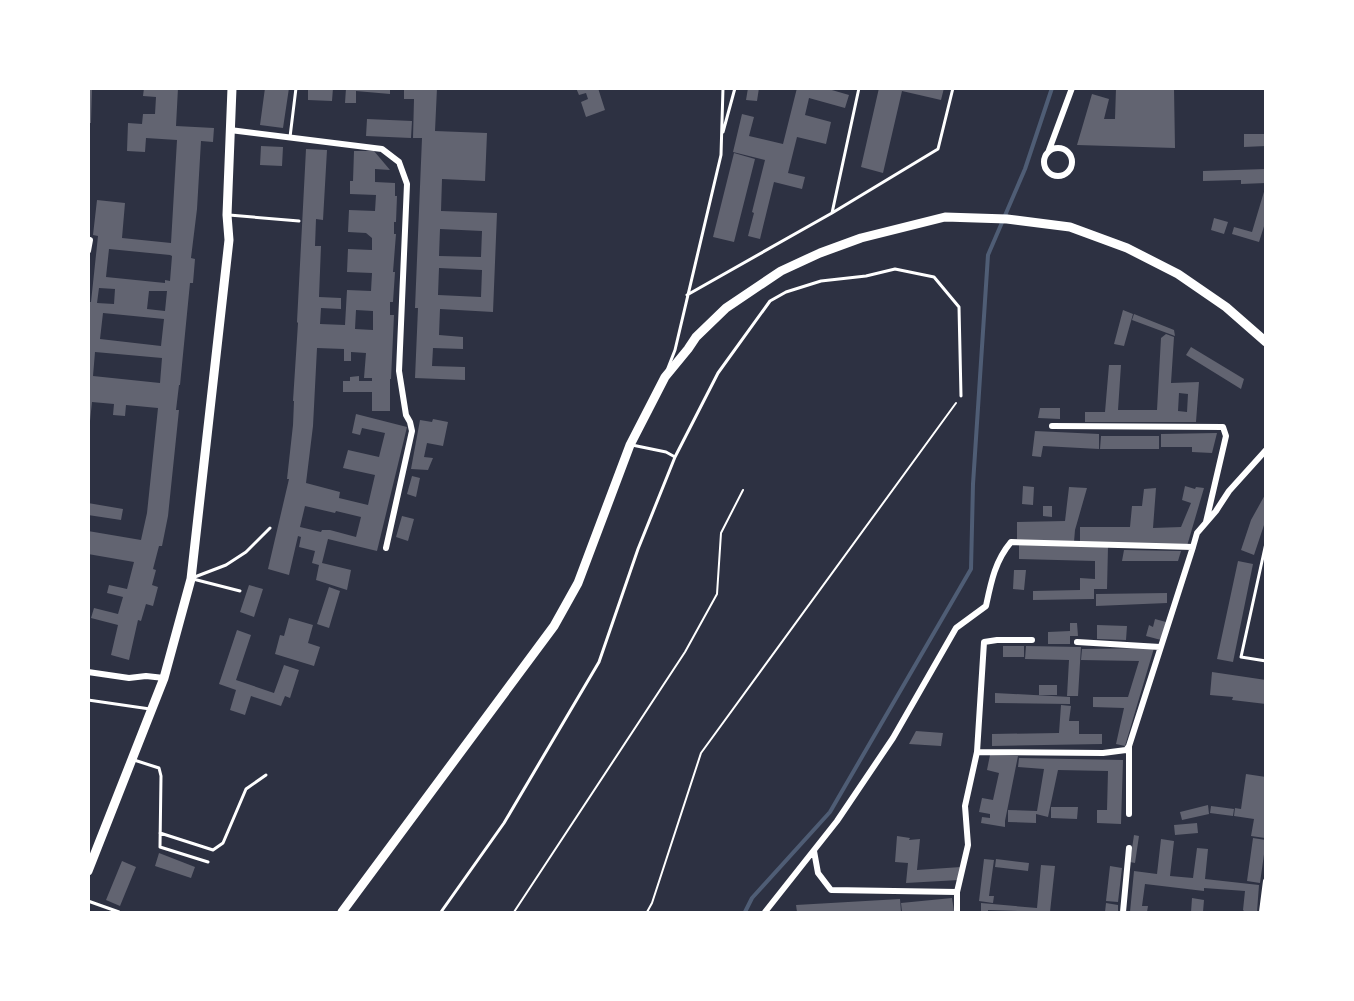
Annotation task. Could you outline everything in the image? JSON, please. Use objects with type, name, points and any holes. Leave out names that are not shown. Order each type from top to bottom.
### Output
[{"type":"main road","points":[[88,871],[164,678],[191,579],[229,240],[227,215],[232,88]]},
{"type":"main road","points":[[342,912],[554,626],[578,583],[630,445],[665,377],[710,322],[743,295],[781,271],[861,238],[945,217],[1007,219],[1070,227],[1127,248],[1178,274],[1226,307],[1266,342]]},
{"type":"street","points":[[1049,150],[1057,147],[1065,149],[1072,163],[1070,170],[1063,175],[1055,176],[1048,172],[1044,165],[1044,157],[1049,150],[1072,88]]},
{"type":"street","points":[[230,130],[382,148],[399,162],[407,184],[399,371],[406,415],[411,422],[412,431],[386,548]]},
{"type":"street","points":[[88,251],[90,240]]},
{"type":"street","points":[[1052,426],[1223,427],[1226,436],[1206,523]]},
{"type":"street","points":[[1129,814],[1129,746],[1197,533],[1229,491],[1266,450]]},
{"type":"street","points":[[765,912],[837,821],[892,738],[956,628],[986,606],[994,570],[1001,554],[1011,542],[1193,547]]},
{"type":"street","points":[[957,912],[957,892],[968,845],[965,806],[976,752],[984,642],[1032,640]]},
{"type":"street","points":[[1077,642],[1160,647]]},
{"type":"street","points":[[88,672],[129,678],[146,676],[164,678]]},
{"type":"street","points":[[976,752],[1103,753],[1121,751],[1129,746]]},
{"type":"street","points":[[1123,912],[1129,849]]},
{"type":"street","points":[[813,851],[818,873],[831,890],[957,892]]},
{"type":"street","points":[[1262,912],[1266,881]]},
{"type":"lane","points":[[290,137],[296,88]]},
{"type":"lane","points":[[665,377],[675,350],[721,155],[723,88]]},
{"type":"lane","points":[[722,137],[735,88]]},
{"type":"lane","points":[[832,213],[859,88]]},
{"type":"lane","points":[[687,295],[832,213],[938,148],[952,88]]},
{"type":"lane","points":[[227,215],[299,221]]},
{"type":"lane","points":[[441,912],[504,823],[599,662],[638,549],[675,457],[718,373],[771,301],[786,292],[821,281],[866,276],[895,269],[934,277],[959,307],[961,396]]},
{"type":"lane","points":[[630,445],[666,452],[675,457]]},
{"type":"lane","points":[[191,579],[226,566],[246,552],[270,528]]},
{"type":"lane","points":[[1266,543],[1241,657],[1266,661]]},
{"type":"lane","points":[[191,579],[240,591]]},
{"type":"lane","points":[[88,700],[152,709]]},
{"type":"lane","points":[[132,760],[159,768],[161,776],[160,847],[208,862]]},
{"type":"lane","points":[[160,833],[213,850],[223,843],[246,789],[266,775]]},
{"type":"lane","points":[[88,901],[119,912]]},
{"type":"path","points":[[647,912],[652,903],[701,753],[961,396]]},
{"type":"path","points":[[514,912],[685,652],[717,594],[721,533],[743,490]]},
{"type":"building","points":[[88,88],[92,88],[91,123],[88,123]]},
{"type":"building","points":[[144,88],[178,88],[176,126],[214,128],[213,142],[201,141],[197,209],[191,258],[195,259],[193,283],[190,283],[176,410],[179,410],[168,516],[162,546],[159,546],[153,569],[156,570],[152,585],[158,587],[153,606],[146,604],[141,621],[138,620],[129,660],[111,655],[118,625],[91,618],[94,608],[118,614],[123,597],[107,593],[109,585],[127,589],[134,562],[88,554],[88,531],[141,540],[147,513],[158,408],[126,405],[125,416],[113,415],[114,404],[92,402],[90,421],[88,421],[88,302],[91,302],[98,236],[93,235],[97,200],[125,203],[122,238],[171,243],[177,140],[146,138],[145,152],[127,151],[128,123],[142,124],[143,114],[155,114],[156,97],[143,96]],"holes":[[[109,249],[172,256],[170,281],[165,280],[165,283],[106,277]],[[99,288],[115,289],[114,304],[97,303]],[[149,291],[167,291],[165,311],[147,309]],[[103,313],[164,319],[161,346],[100,339]],[[95,352],[162,358],[160,383],[93,376]]]},
{"type":"building","points":[[265,88],[289,88],[283,128],[260,125]]},
{"type":"building","points":[[308,88],[333,88],[332,101],[308,100]]},
{"type":"building","points":[[346,88],[390,88],[390,94],[356,91],[356,103],[345,103]]},
{"type":"building","points":[[404,88],[437,88],[435,131],[487,133],[485,181],[442,179],[441,211],[497,213],[493,312],[440,309],[439,335],[463,337],[463,349],[433,348],[432,366],[465,367],[465,380],[415,378],[418,308],[415,308],[422,138],[413,138],[414,99],[404,99]],"holes":[[[440,229],[482,231],[481,257],[439,256]],[[439,268],[482,270],[481,297],[438,295]]]},
{"type":"building","points":[[576,88],[598,88],[605,110],[586,117],[581,102],[588,99],[586,93],[579,95]]},
{"type":"building","points":[[748,88],[759,88],[757,101],[746,100]]},
{"type":"building","points":[[797,88],[825,88],[849,95],[845,108],[809,98],[805,115],[831,122],[826,144],[797,137],[788,173],[805,177],[802,189],[774,182],[760,239],[748,236],[765,160],[733,152],[742,114],[754,117],[749,136],[783,144]]},
{"type":"building","points":[[879,88],[944,88],[941,100],[902,91],[883,173],[861,167]]},
{"type":"building","points":[[1116,88],[1174,88],[1175,148],[1077,145],[1092,94],[1109,99],[1104,119],[1115,119]]},
{"type":"building","points":[[367,119],[412,121],[411,138],[366,136]]},
{"type":"building","points":[[1244,134],[1266,134],[1266,146],[1244,147]]},
{"type":"building","points":[[261,146],[283,147],[282,166],[260,165]]},
{"type":"building","points":[[306,149],[327,150],[323,220],[316,219],[315,246],[321,246],[319,297],[341,298],[341,309],[321,308],[320,324],[345,325],[347,290],[371,291],[372,273],[347,272],[348,249],[372,250],[372,238],[366,233],[348,232],[349,210],[375,211],[376,195],[350,194],[354,151],[374,151],[390,170],[375,169],[375,182],[395,183],[395,196],[397,196],[396,222],[394,222],[394,234],[396,234],[393,272],[395,272],[393,302],[390,302],[390,315],[394,315],[390,411],[372,411],[372,392],[343,392],[343,381],[350,381],[350,377],[359,376],[359,381],[372,381],[372,378],[364,378],[366,353],[351,352],[351,361],[344,361],[344,349],[317,348],[313,426],[306,483],[340,492],[339,498],[368,505],[375,475],[343,468],[348,450],[379,457],[385,433],[362,428],[360,435],[352,433],[356,414],[407,427],[377,551],[328,539],[322,563],[351,570],[347,590],[316,580],[319,565],[312,563],[315,551],[299,547],[301,537],[298,536],[289,575],[268,569],[289,479],[287,479],[293,425]],"holes":[[[356,310],[373,311],[373,330],[355,329]],[[305,506],[361,517],[356,537],[330,530],[321,532],[300,527]]]},
{"type":"building","points":[[734,153],[755,159],[734,242],[713,237]]},
{"type":"building","points":[[1266,169],[1266,183],[1241,184],[1241,180],[1203,181],[1203,171]]},
{"type":"building","points":[[1266,185],[1266,220],[1259,242],[1232,234],[1234,227],[1252,232]]},
{"type":"building","points":[[1214,218],[1228,222],[1224,234],[1211,230]]},
{"type":"building","points":[[1123,310],[1133,314],[1124,346],[1114,344]]},
{"type":"building","points":[[1134,314],[1174,330],[1175,336],[1132,320]]},
{"type":"building","points":[[1166,334],[1174,337],[1171,383],[1199,382],[1196,422],[1085,422],[1085,412],[1105,412],[1109,365],[1121,365],[1118,410],[1157,410],[1161,338]],"holes":[[[1179,393],[1188,394],[1187,412],[1178,411]]]},
{"type":"building","points":[[1191,347],[1244,379],[1241,389],[1186,355]]},
{"type":"building","points":[[1040,408],[1060,408],[1060,419],[1038,418]]},
{"type":"building","points":[[433,419],[448,422],[443,446],[427,443],[424,457],[433,458],[428,470],[411,469],[420,420],[432,422]]},
{"type":"building","points":[[1035,431],[1099,434],[1099,449],[1043,446],[1041,457],[1032,456]]},
{"type":"building","points":[[1217,433],[1212,453],[1192,452],[1192,447],[1161,447],[1161,434]]},
{"type":"building","points":[[1101,436],[1159,436],[1159,449],[1100,449]]},
{"type":"building","points":[[412,476],[420,478],[416,497],[407,494]]},
{"type":"building","points":[[1023,486],[1034,487],[1033,505],[1022,504]]},
{"type":"building","points":[[1185,486],[1195,489],[1196,487],[1204,488],[1187,546],[1080,542],[1080,527],[1130,527],[1132,506],[1142,506],[1144,489],[1156,488],[1153,528],[1181,527],[1191,503],[1182,500]]},
{"type":"building","points":[[1069,487],[1087,488],[1075,530],[1074,542],[1017,542],[1017,522],[1065,521]]},
{"type":"building","points":[[1266,493],[1266,519],[1254,555],[1241,550],[1251,520]]},
{"type":"building","points":[[88,503],[123,509],[121,520],[88,515]]},
{"type":"building","points":[[1043,506],[1052,506],[1052,517],[1043,516]]},
{"type":"building","points":[[402,516],[414,519],[408,541],[396,537]]},
{"type":"building","points":[[1019,545],[1108,547],[1107,589],[1094,589],[1094,599],[1033,600],[1033,591],[1080,590],[1080,578],[1095,579],[1095,561],[1019,559]]},
{"type":"building","points":[[1124,550],[1181,551],[1178,561],[1122,561]]},
{"type":"building","points":[[1238,561],[1253,564],[1233,662],[1217,659]]},
{"type":"building","points":[[1014,570],[1026,570],[1024,590],[1013,589]]},
{"type":"building","points":[[249,585],[263,589],[254,617],[240,612]]},
{"type":"building","points":[[329,587],[340,591],[329,628],[317,624]]},
{"type":"building","points":[[1167,593],[1167,603],[1096,606],[1096,594]]},
{"type":"building","points":[[289,618],[313,625],[308,643],[320,647],[314,666],[275,654],[280,635],[284,636]]},
{"type":"building","points":[[1155,619],[1166,622],[1161,640],[1146,636],[1149,625],[1153,627]]},
{"type":"building","points":[[1070,623],[1077,623],[1078,636],[1070,636],[1070,644],[1048,644],[1048,632],[1070,631]]},
{"type":"building","points":[[1097,625],[1127,626],[1126,640],[1097,639]]},
{"type":"building","points":[[237,630],[251,635],[236,680],[274,693],[284,665],[299,670],[290,698],[285,696],[281,706],[251,696],[245,715],[230,710],[236,690],[219,684]]},
{"type":"building","points":[[1003,646],[1024,646],[1024,657],[1003,657]]},
{"type":"building","points":[[1026,646],[1081,647],[1078,696],[1067,696],[1069,660],[1025,659]]},
{"type":"building","points":[[1154,648],[1125,746],[1116,744],[1124,708],[1093,707],[1093,697],[1128,697],[1139,661],[1081,660],[1082,649]]},
{"type":"building","points":[[1212,672],[1266,680],[1266,704],[1210,695]]},
{"type":"building","points":[[1039,685],[1057,685],[1057,695],[1039,695]]},
{"type":"building","points":[[995,693],[1070,697],[1070,704],[995,703]]},
{"type":"building","points":[[1061,705],[1071,706],[1069,721],[1079,721],[1079,734],[1102,734],[1102,744],[992,746],[992,734],[1059,733]]},
{"type":"building","points":[[916,731],[943,733],[941,746],[909,744]]},
{"type":"building","points":[[990,755],[1018,756],[1005,827],[981,823],[982,817],[990,818],[990,814],[979,812],[982,798],[993,800],[999,773],[987,770]]},
{"type":"building","points":[[1019,758],[1123,760],[1121,824],[1097,823],[1097,810],[1107,810],[1108,771],[1058,770],[1048,817],[1036,814],[1036,823],[1008,822],[1008,810],[1037,811],[1044,769],[1018,767]]},
{"type":"building","points":[[1246,774],[1266,777],[1265,838],[1251,836],[1254,819],[1234,816],[1235,808],[1241,809]]},
{"type":"building","points":[[1208,805],[1209,814],[1182,820],[1180,812]]},
{"type":"building","points":[[1211,806],[1234,809],[1233,816],[1210,813]]},
{"type":"building","points":[[1051,807],[1078,807],[1077,819],[1051,818]]},
{"type":"building","points":[[1197,823],[1198,833],[1175,835],[1174,825]]},
{"type":"building","points":[[1134,835],[1139,836],[1135,863],[1130,862]]},
{"type":"building","points":[[897,836],[910,838],[909,840],[920,839],[917,870],[961,867],[959,880],[906,883],[908,863],[895,862]]},
{"type":"building","points":[[1253,838],[1266,840],[1260,883],[1247,881]]},
{"type":"building","points":[[1161,839],[1174,841],[1170,876],[1193,878],[1197,848],[1208,849],[1205,879],[1259,885],[1257,912],[1243,910],[1245,891],[1204,888],[1204,891],[1145,884],[1142,906],[1148,906],[1147,912],[1130,912],[1134,871],[1157,874]]},
{"type":"building","points":[[159,853],[195,867],[191,878],[155,866]]},
{"type":"building","points":[[984,859],[994,860],[989,896],[994,896],[993,903],[979,901]]},
{"type":"building","points":[[996,859],[1029,863],[1028,871],[995,867]]},
{"type":"building","points":[[122,861],[136,867],[120,906],[106,900]]},
{"type":"building","points":[[1041,865],[1055,866],[1050,912],[988,910],[988,912],[981,912],[981,903],[1037,908]]},
{"type":"building","points":[[1110,866],[1122,868],[1118,902],[1106,901]]},
{"type":"building","points":[[952,898],[954,911],[902,912],[901,903]]},
{"type":"building","points":[[1192,898],[1204,900],[1203,912],[1191,912]]},
{"type":"building","points":[[900,899],[901,912],[797,912],[796,905]]},
{"type":"building","points":[[1106,903],[1118,905],[1118,912],[1105,912]]},
{"type":"waterway","points":[[745,912],[752,898],[830,812],[971,569],[973,484],[988,255],[1025,169],[1052,88]]}]
